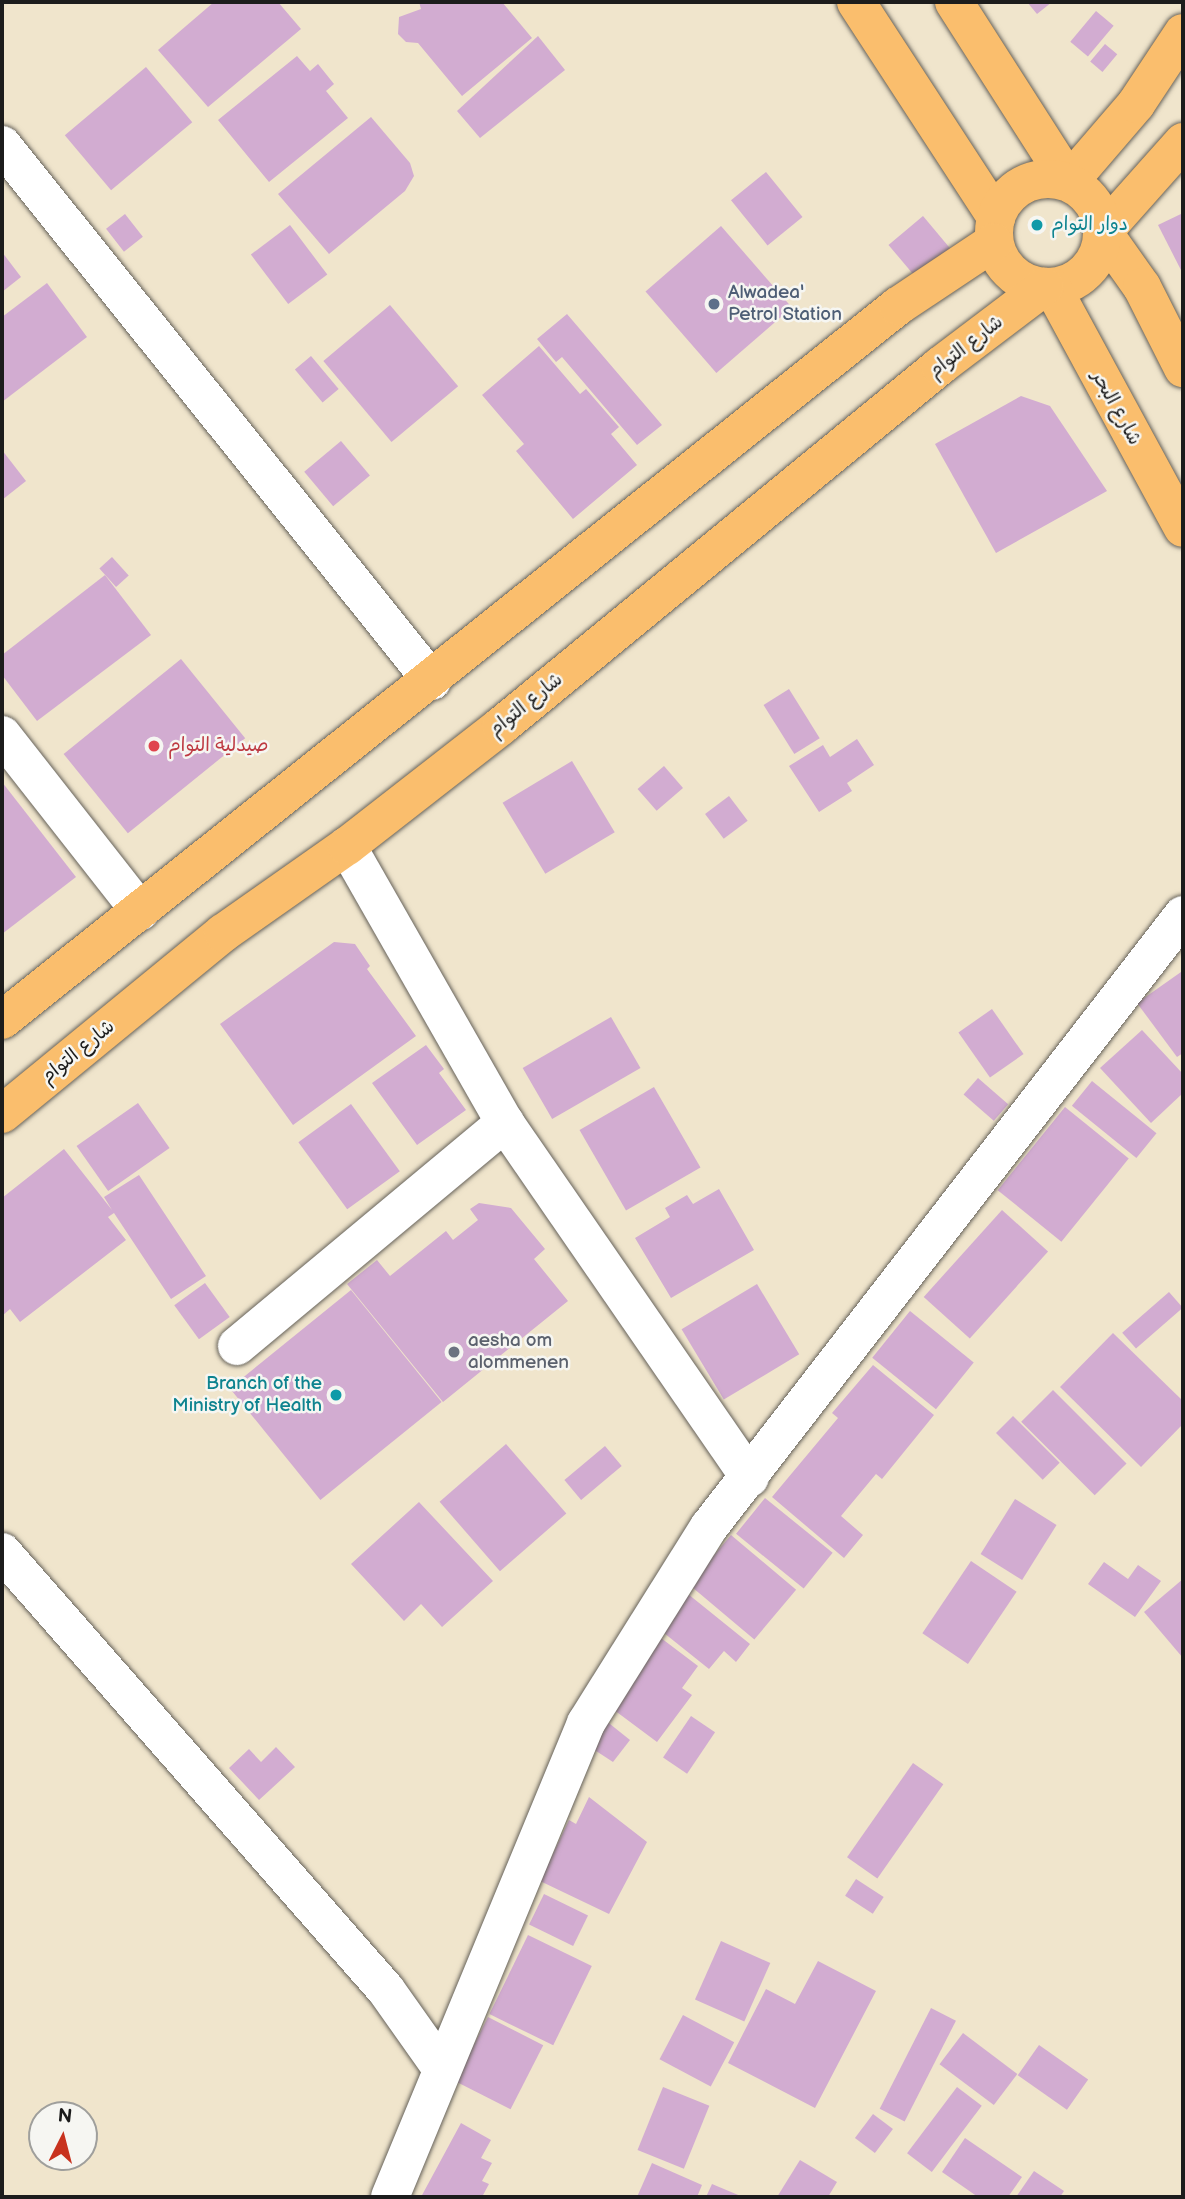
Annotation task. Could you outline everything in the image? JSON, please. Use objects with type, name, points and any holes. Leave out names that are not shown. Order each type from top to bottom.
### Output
[{"type":"main road","points":[[856,2],[995,230],[999,256],[1017,277],[1048,287],[1085,274],[1103,242],[1096,206],[1069,182],[954,2]]},
{"type":"main road","points":[[1069,182],[1136,104],[1183,33]]},
{"type":"main road","points":[[1183,142],[1103,232],[1142,287],[1183,368]]},
{"type":"main road","points":[[2,1020],[432,681],[995,230],[1003,203],[1025,184],[1039,179],[1069,182]]},
{"type":"main road","name":"شارع البحر","points":[[1048,287],[1183,528]]},
{"type":"main road","name":"شارع التوام","points":[[2,1114],[223,933],[347,846],[726,544],[940,366],[1048,287]]},
{"type":"street","points":[[2,145],[432,681]]},
{"type":"street","points":[[2,735],[140,911]]},
{"type":"street","points":[[347,846],[505,1122],[750,1478]]},
{"type":"street","points":[[390,2197],[586,1723],[709,1527],[750,1478],[1183,915]]},
{"type":"street","points":[[237,1346],[505,1122]]},
{"type":"street","points":[[2,1552],[386,1990],[442,2069]]},
{"type":"building","points":[[214,2],[278,2],[301,29],[208,107],[158,50]]},
{"type":"building","points":[[419,2],[502,2],[532,38],[462,96],[418,43],[406,42],[398,34],[399,17],[421,9]]},
{"type":"building","points":[[1027,2],[1052,2],[1037,14]]},
{"type":"building","points":[[1096,11],[1114,26],[1088,56],[1070,42]]},
{"type":"building","points":[[538,36],[565,70],[480,138],[457,111]]},
{"type":"building","points":[[1105,44],[1117,54],[1102,72],[1090,62]]},
{"type":"building","points":[[297,56],[310,71],[318,64],[334,84],[326,91],[348,118],[269,182],[218,120]]},
{"type":"building","points":[[146,67],[192,122],[111,190],[65,135]]},
{"type":"building","points":[[371,117],[410,163],[414,176],[405,191],[329,254],[278,194]]},
{"type":"building","points":[[766,172],[803,217],[768,245],[731,200]]},
{"type":"building","points":[[1183,213],[1183,274],[1158,225]]},
{"type":"building","points":[[125,214],[143,237],[124,252],[106,229]]},
{"type":"building","points":[[923,216],[951,249],[916,278],[889,245]]},
{"type":"building","points":[[290,225],[327,275],[288,304],[251,254]]},
{"type":"building","points":[[721,226],[792,308],[716,373],[646,292]]},
{"type":"building","points":[[2,252],[21,277],[2,292]]},
{"type":"building","points":[[47,283],[87,337],[2,402],[2,317]]},
{"type":"building","points":[[390,305],[458,386],[391,442],[323,361]]},
{"type":"building","points":[[567,314],[662,425],[637,445],[562,357],[556,362],[537,339]]},
{"type":"building","points":[[539,346],[580,394],[586,389],[619,427],[611,434],[637,465],[573,519],[516,451],[524,444],[482,395]]},
{"type":"building","points":[[311,356],[339,389],[323,402],[295,369]]},
{"type":"building","points":[[1021,396],[1050,406],[1107,491],[996,553],[935,444]]},
{"type":"building","points":[[341,441],[370,475],[333,506],[304,472]]},
{"type":"building","points":[[2,450],[26,481],[2,500]]},
{"type":"building","points":[[112,557],[129,576],[116,587],[99,568]]},
{"type":"building","points":[[105,575],[151,635],[37,721],[2,675],[2,655]]},
{"type":"building","name":"صيدلية التوام","points":[[181,659],[245,738],[128,833],[64,754]]},
{"type":"building","points":[[789,689],[820,738],[794,754],[764,705]]},
{"type":"building","points":[[857,739],[874,765],[847,783],[852,791],[819,812],[789,766],[823,745],[830,757]]},
{"type":"building","points":[[572,761],[615,832],[545,874],[503,803]]},
{"type":"building","points":[[664,766],[683,788],[657,811],[638,789]]},
{"type":"building","points":[[2,782],[76,877],[2,934]]},
{"type":"building","points":[[729,796],[748,821],[724,839],[705,814]]},
{"type":"building","points":[[334,942],[355,944],[370,966],[367,969],[416,1036],[293,1125],[220,1024]]},
{"type":"building","points":[[1181,972],[1183,1053],[1177,1057],[1137,1003]]},
{"type":"building","points":[[992,1009],[1024,1054],[990,1078],[958,1033]]},
{"type":"building","points":[[611,1017],[640,1068],[552,1119],[523,1068]]},
{"type":"building","points":[[1142,1030],[1183,1074],[1183,1093],[1151,1123],[1100,1068]]},
{"type":"building","points":[[426,1045],[444,1069],[439,1073],[466,1110],[417,1145],[372,1083]]},
{"type":"building","points":[[978,1078],[1008,1104],[994,1121],[964,1095]]},
{"type":"building","points":[[1092,1081],[1157,1133],[1136,1158],[1072,1106]]},
{"type":"building","points":[[654,1087],[700,1168],[626,1211],[580,1130]]},
{"type":"building","points":[[138,1103],[170,1148],[108,1191],[77,1146]]},
{"type":"building","points":[[351,1104],[400,1171],[347,1209],[298,1142]]},
{"type":"building","points":[[1065,1107],[1129,1159],[1061,1242],[998,1190]]},
{"type":"building","points":[[64,1149],[112,1210],[104,1197],[139,1175],[206,1276],[171,1299],[114,1213],[108,1217],[126,1240],[20,1322],[10,1309],[2,1316],[2,1198]]},
{"type":"building","points":[[719,1189],[754,1250],[671,1298],[635,1238],[670,1217],[665,1208],[687,1195],[693,1204]]},
{"type":"building","name":"aesha om alommenen","points":[[479,1203],[511,1208],[545,1249],[534,1259],[568,1301],[443,1402],[347,1284],[377,1260],[390,1276],[446,1231],[453,1240],[478,1220],[470,1209]]},
{"type":"building","points":[[1002,1210],[1048,1251],[970,1338],[924,1297]]},
{"type":"building","points":[[205,1283],[230,1317],[199,1339],[174,1305]]},
{"type":"building","points":[[757,1284],[799,1354],[724,1400],[682,1329]]},
{"type":"building","name":"Branch of the Ministry of Health","points":[[351,1290],[442,1402],[320,1500],[230,1388]]},
{"type":"building","points":[[1169,1292],[1183,1308],[1136,1349],[1122,1333]]},
{"type":"building","points":[[910,1311],[974,1363],[936,1409],[872,1358]]},
{"type":"building","points":[[1113,1333],[1183,1401],[1183,1424],[1141,1467],[1060,1387]]},
{"type":"building","points":[[873,1365],[934,1415],[882,1479],[876,1474],[841,1516],[863,1535],[844,1558],[772,1497],[838,1418],[832,1413]]},
{"type":"building","points":[[1053,1390],[1127,1464],[1095,1495],[1021,1422]]},
{"type":"building","points":[[1013,1416],[1060,1463],[1043,1480],[996,1433]]},
{"type":"building","points":[[506,1444],[566,1513],[500,1571],[440,1502]]},
{"type":"building","points":[[605,1446],[622,1466],[581,1500],[564,1480]]},
{"type":"building","points":[[765,1498],[833,1553],[804,1588],[736,1534]]},
{"type":"building","points":[[1015,1499],[1057,1525],[1022,1580],[981,1554]]},
{"type":"building","points":[[419,1502],[493,1581],[442,1627],[421,1604],[404,1621],[351,1564]]},
{"type":"building","points":[[731,1535],[796,1590],[754,1639],[689,1585]]},
{"type":"building","points":[[971,1561],[1017,1592],[968,1664],[922,1633]]},
{"type":"building","points":[[1104,1562],[1128,1579],[1138,1565],[1161,1581],[1135,1617],[1088,1584]]},
{"type":"building","points":[[1183,1579],[1183,1658],[1144,1612]]},
{"type":"building","points":[[688,1594],[750,1644],[736,1662],[724,1651],[709,1669],[659,1629]]},
{"type":"building","points":[[657,1635],[698,1666],[682,1688],[692,1695],[657,1742],[606,1704]]},
{"type":"building","points":[[600,1716],[630,1740],[613,1762],[593,1749]]},
{"type":"building","points":[[691,1716],[715,1732],[687,1774],[663,1757]]},
{"type":"building","points":[[276,1747],[295,1767],[259,1800],[229,1768],[249,1749],[261,1762]]},
{"type":"building","points":[[913,1763],[943,1784],[877,1878],[847,1857]]},
{"type":"building","points":[[589,1797],[647,1842],[609,1914],[540,1881],[569,1820],[576,1824]]},
{"type":"building","points":[[856,1879],[884,1897],[873,1914],[845,1896]]},
{"type":"building","points":[[544,1894],[588,1915],[573,1946],[529,1925]]},
{"type":"building","points":[[528,1935],[592,1966],[553,2045],[489,2014]]},
{"type":"building","points":[[721,1941],[770,1963],[744,2021],[695,1999]]},
{"type":"building","points":[[818,1961],[876,1991],[815,2108],[728,2063],[766,1989],[795,2004]]},
{"type":"building","points":[[931,2008],[956,2021],[905,2121],[880,2109]]},
{"type":"building","points":[[683,2015],[734,2042],[711,2086],[660,2059]]},
{"type":"building","points":[[488,2017],[543,2045],[511,2109],[455,2081]]},
{"type":"building","points":[[963,2033],[1017,2074],[994,2105],[940,2064]]},
{"type":"building","points":[[1039,2045],[1088,2079],[1067,2110],[1018,2075]]},
{"type":"building","points":[[663,2087],[709,2106],[684,2169],[638,2150]]},
{"type":"building","points":[[957,2087],[982,2106],[932,2172],[907,2153]]},
{"type":"building","points":[[873,2114],[893,2129],[875,2153],[855,2138]]},
{"type":"building","points":[[461,2123],[491,2140],[481,2158],[492,2163],[482,2181],[489,2184],[482,2197],[421,2197]]},
{"type":"building","points":[[965,2138],[1022,2177],[1008,2197],[978,2197],[942,2172]]},
{"type":"building","points":[[800,2160],[837,2182],[828,2197],[777,2197]]},
{"type":"building","points":[[652,2163],[702,2185],[697,2197],[637,2197]]},
{"type":"building","points":[[1034,2171],[1064,2191],[1060,2197],[1016,2197]]},
{"type":"building","points":[[712,2184],[743,2197],[706,2197]]},
{"type":"place","name":"دوار التوام","points":[[1037,225]]},
{"type":"place","name":"Alwadea' Petrol Station","points":[[714,304]]},
{"type":"place","name":"صيدلية التوام","points":[[154,746]]},
{"type":"place","name":"aesha om alommenen","points":[[454,1352]]},
{"type":"place","name":"Branch of the Ministry of Health","points":[[336,1395]]}]
